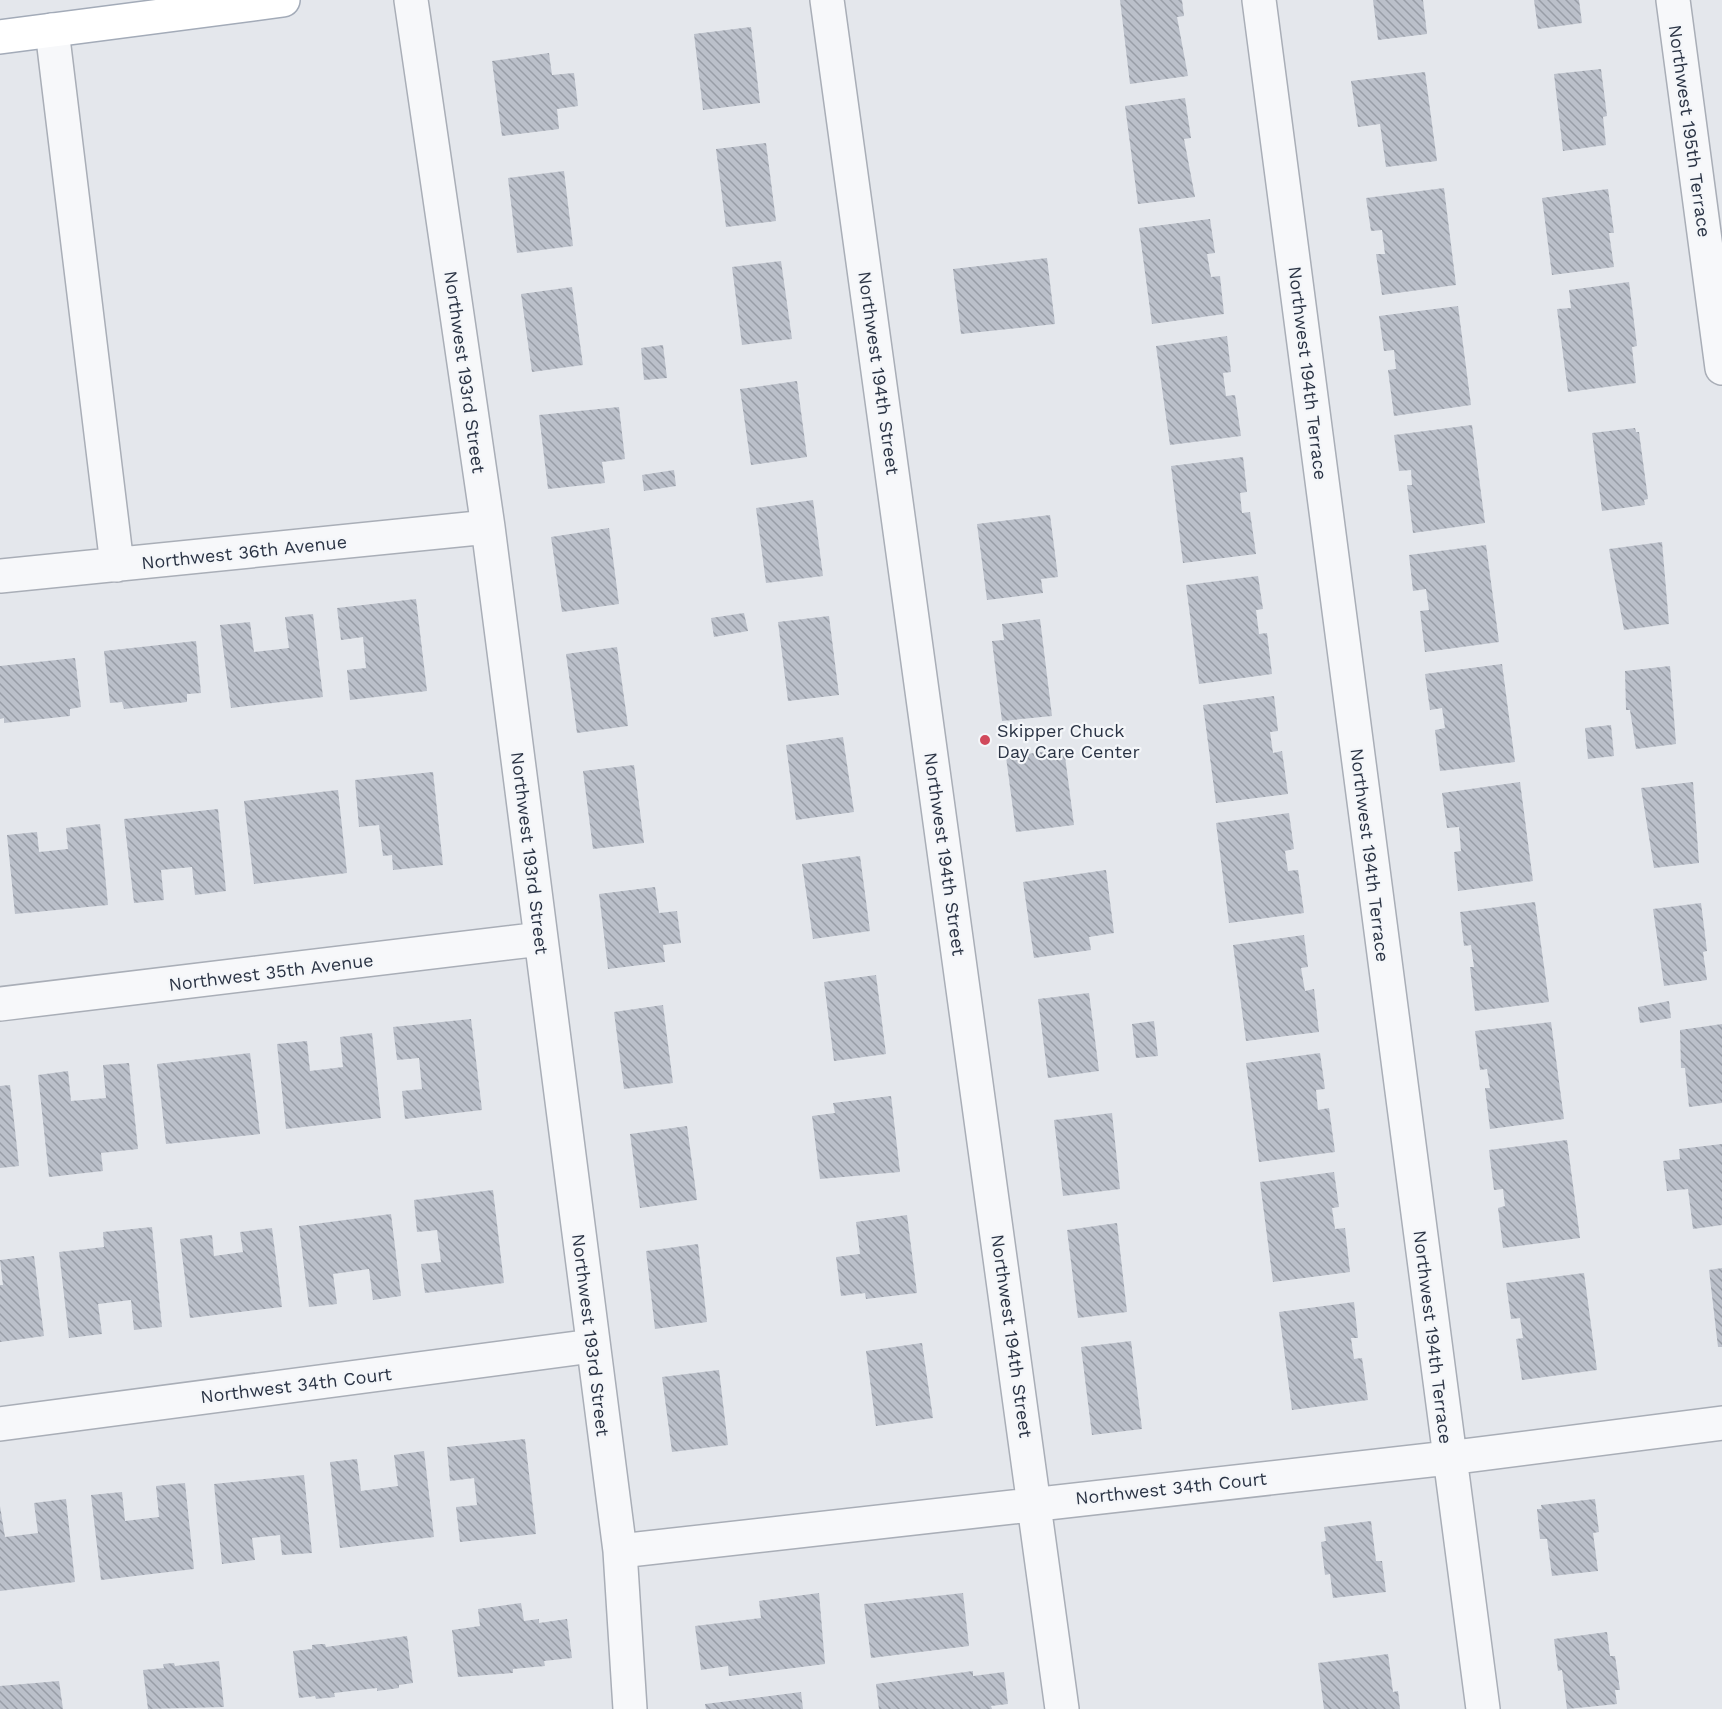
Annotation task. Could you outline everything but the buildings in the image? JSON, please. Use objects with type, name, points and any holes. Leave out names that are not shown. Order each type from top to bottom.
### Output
[{"type":"main road","points":[[0,37],[283,0]]},
{"type":"street","name":"Northwest 193rd Street","points":[[411,0],[488,527],[620,1551],[630,1709]]},
{"type":"street","name":"Northwest 194th Street","points":[[827,0],[1062,1709]]},
{"type":"street","name":"Northwest 194th Terrace","points":[[1259,0],[1448,1458],[1484,1709]]},
{"type":"street","name":"Northwest 195th Terrace","points":[[1673,0],[1722,368]]},
{"type":"street","points":[[52,30],[117,565]]},
{"type":"street","name":"Northwest 36th Avenue","points":[[0,576],[488,527]]},
{"type":"street","name":"Northwest 35th Avenue","points":[[0,1004],[541,939]]},
{"type":"street","name":"Northwest 34th Court","points":[[0,1424],[592,1346]]},
{"type":"street","name":"Northwest 34th Court","points":[[620,1551],[1448,1458],[1722,1423]]},
{"type":"place","name":"Skipper Chuck Day Care Center","points":[[985,740]]}]
